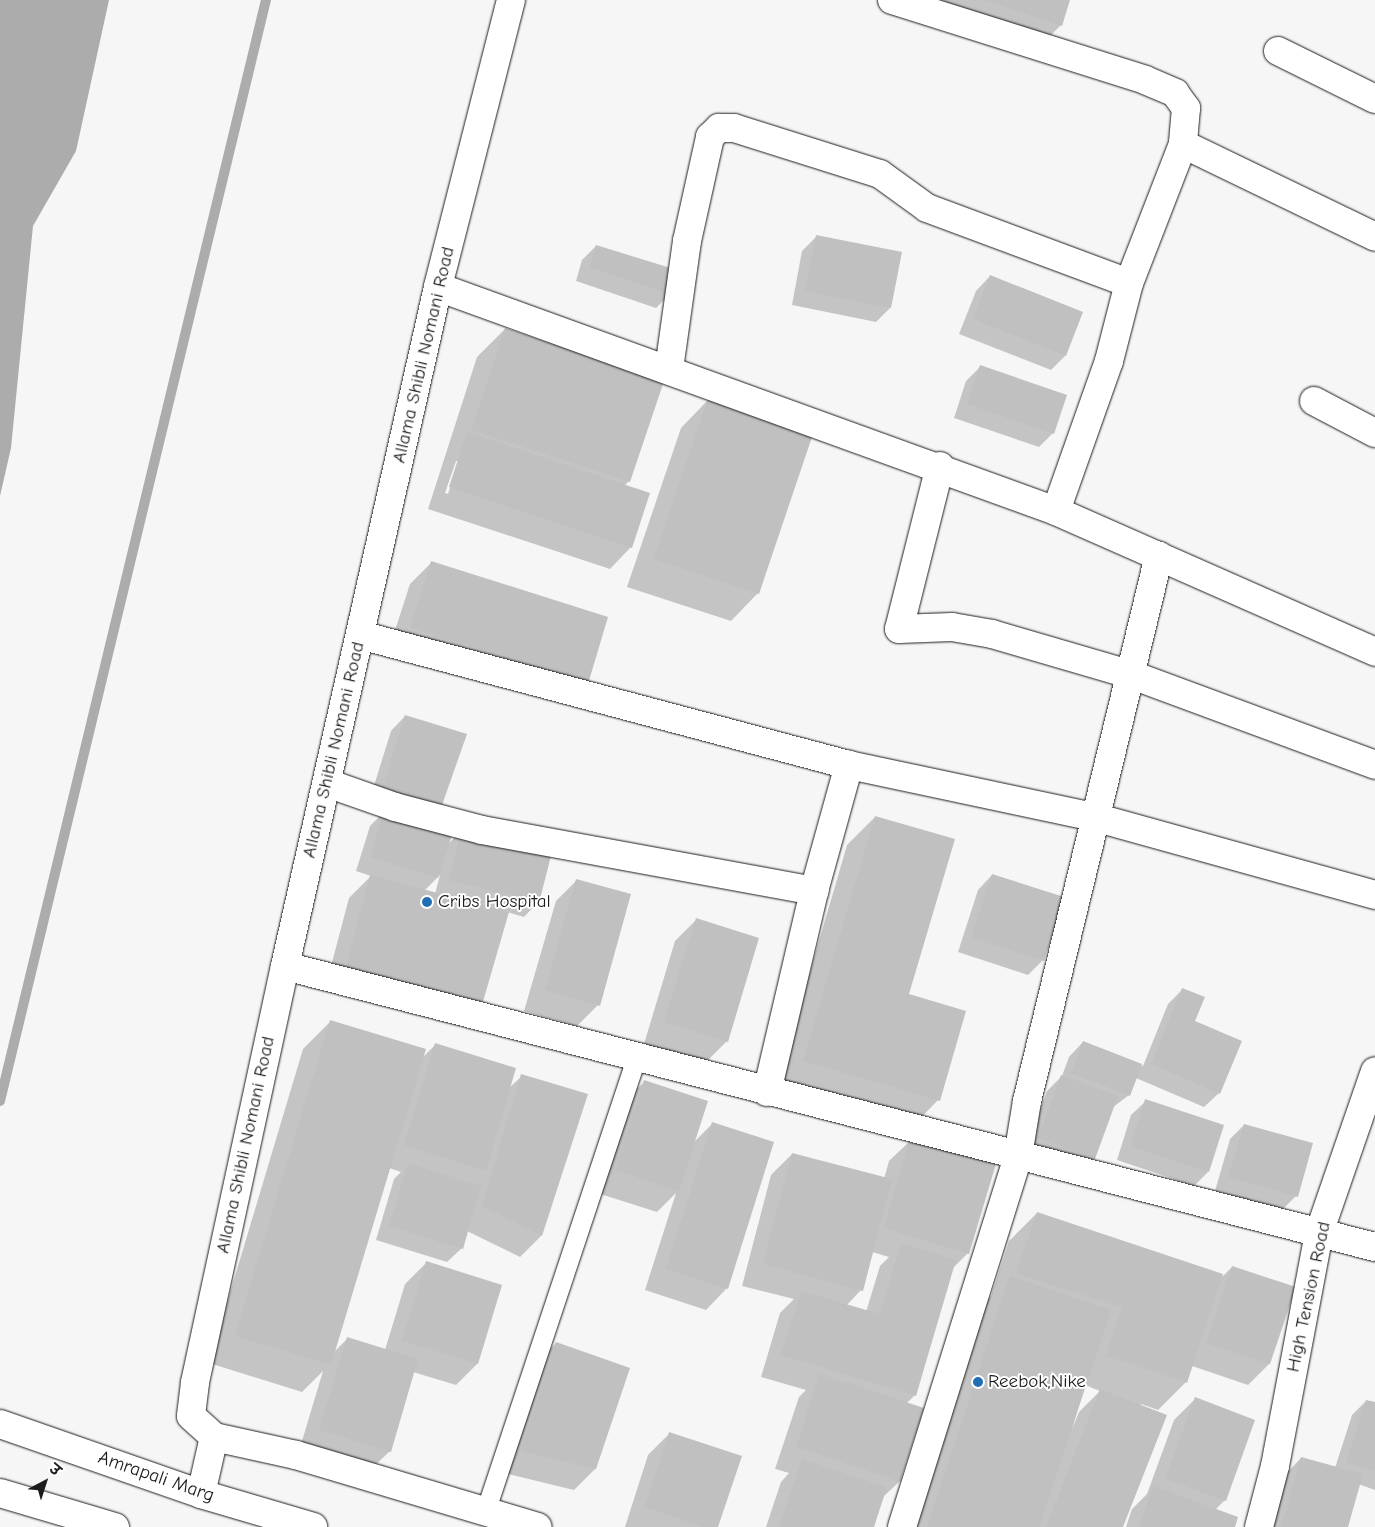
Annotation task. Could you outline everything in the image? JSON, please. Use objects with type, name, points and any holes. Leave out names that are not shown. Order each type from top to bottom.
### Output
[{"type":"street","name":"Allama Shibli Nomani Road","points":[[214,1437],[191,1416],[195,1383],[285,966],[438,287],[511,0]]},
{"type":"street","points":[[892,0],[1145,80],[1175,93],[1186,108],[1183,144],[1129,283],[1109,361],[1056,511]]},
{"type":"street","points":[[1278,51],[1375,99]]},
{"type":"street","points":[[669,369],[687,241],[710,137],[719,128],[734,128],[880,174],[927,208],[1129,283]]},
{"type":"street","points":[[1183,144],[1375,237]]},
{"type":"street","points":[[438,287],[940,466],[1056,511],[1375,652]]},
{"type":"street","points":[[1314,401],[1375,433]]},
{"type":"street","points":[[940,466],[899,629],[952,627],[992,634],[1132,675],[1375,765]]},
{"type":"street","points":[[902,1527],[1018,1156],[1027,1102],[1094,817],[1132,675],[1159,556]]},
{"type":"street","points":[[360,635],[849,765],[1094,817],[1375,895]]},
{"type":"street","points":[[767,1092],[814,891],[849,765]]},
{"type":"street","points":[[327,783],[395,807],[482,830],[814,891]]},
{"type":"street","points":[[285,966],[767,1092],[1375,1247]]},
{"type":"street","name":"High Tension Road","points":[[1259,1527],[1275,1466],[1319,1233],[1375,1071]]},
{"type":"street","name":"Amrapali Marg","points":[[4,1425],[201,1494],[314,1527]]},
{"type":"street","points":[[201,1494],[214,1437],[296,1455],[537,1527]]},
{"type":"street","points":[[0,1493],[116,1527]]},
{"type":"lane","points":[[486,1512],[636,1058]]},
{"type":"shaded area","points":[[0,0],[109,0],[76,151],[33,226],[11,448],[0,496]]},
{"type":"building","points":[[984,0],[1070,0],[1062,26]]},
{"type":"building","points":[[816,235],[902,252],[891,308],[805,291]]},
{"type":"building","points":[[596,245],[677,270],[671,295],[590,267]]},
{"type":"building","points":[[990,275],[1083,312],[1066,356],[973,319]]},
{"type":"building","points":[[505,328],[664,381],[630,482],[471,430]]},
{"type":"building","points":[[980,365],[1067,395],[1054,434],[967,404]]},
{"type":"building","points":[[708,399],[813,434],[759,594],[654,559]]},
{"type":"building","points":[[467,432],[650,493],[632,548],[449,487]]},
{"type":"building","points":[[431,561],[608,617],[588,684],[410,628]]},
{"type":"building","points":[[405,715],[467,734],[441,808],[382,790]]},
{"type":"building","points":[[384,811],[453,832],[438,878],[370,857]]},
{"type":"building","points":[[875,816],[955,839],[909,994],[966,1011],[940,1101],[803,1061]]},
{"type":"building","points":[[461,829],[552,852],[539,903],[449,880]]},
{"type":"building","points":[[992,874],[1064,897],[1044,961],[971,938]]},
{"type":"building","points":[[370,875],[509,912],[482,1005],[346,968]]},
{"type":"building","points":[[576,879],[631,894],[600,1006],[545,990]]},
{"type":"building","points":[[696,918],[759,938],[728,1042],[664,1022]]},
{"type":"building","points":[[1182,988],[1205,997],[1195,1021],[1242,1041],[1220,1094],[1151,1064]]},
{"type":"building","points":[[330,1020],[426,1049],[331,1365],[235,1336]]},
{"type":"building","points":[[1083,1041],[1142,1064],[1130,1096],[1071,1073]]},
{"type":"building","points":[[435,1043],[516,1068],[486,1171],[404,1145]]},
{"type":"building","points":[[521,1074],[588,1094],[542,1236],[482,1206]]},
{"type":"building","points":[[1061,1075],[1118,1096],[1095,1159],[1038,1138]]},
{"type":"building","points":[[644,1080],[708,1101],[679,1191],[615,1170]]},
{"type":"building","points":[[1145,1099],[1224,1125],[1209,1172],[1130,1146]]},
{"type":"building","points":[[712,1122],[774,1142],[728,1289],[666,1269]]},
{"type":"building","points":[[1244,1124],[1313,1143],[1298,1197],[1228,1177]]},
{"type":"building","points":[[910,1138],[996,1164],[969,1254],[884,1228]]},
{"type":"building","points":[[792,1153],[892,1179],[863,1291],[763,1264]]},
{"type":"building","points":[[408,1163],[481,1186],[463,1249],[389,1226]]},
{"type":"building","points":[[1037,1212],[1223,1274],[1187,1383],[1106,1356],[1122,1308],[1016,1273]]},
{"type":"building","points":[[901,1243],[956,1260],[916,1396],[781,1355],[801,1291],[880,1314]]},
{"type":"building","points":[[426,1261],[502,1285],[478,1364],[402,1341]]},
{"type":"building","points":[[1232,1266],[1296,1287],[1270,1364],[1206,1343]]},
{"type":"building","points":[[1010,1276],[1111,1310],[1039,1527],[927,1527]]},
{"type":"building","points":[[347,1337],[418,1359],[391,1452],[319,1430]]},
{"type":"building","points":[[556,1342],[630,1368],[596,1469],[521,1451]]},
{"type":"building","points":[[820,1374],[924,1408],[900,1482],[796,1447]]},
{"type":"building","points":[[1100,1389],[1167,1415],[1123,1527],[1046,1527]]},
{"type":"building","points":[[1195,1397],[1255,1420],[1226,1501],[1165,1479]]},
{"type":"building","points":[[1366,1400],[1375,1402],[1375,1471],[1346,1462]]},
{"type":"building","points":[[669,1432],[742,1456],[718,1527],[703,1527],[645,1507]]},
{"type":"building","points":[[1301,1457],[1363,1474],[1348,1527],[1281,1527]]},
{"type":"building","points":[[802,1459],[887,1487],[874,1527],[779,1527]]},
{"type":"building","points":[[1153,1486],[1238,1517],[1235,1527],[1139,1527]]},
{"type":"waterway","points":[[0,1101],[266,0]]},
{"type":"place","name":"Cribs Hospital","points":[[427,902]]},
{"type":"place","name":"Reebok,Nike","points":[[978,1382]]}]
